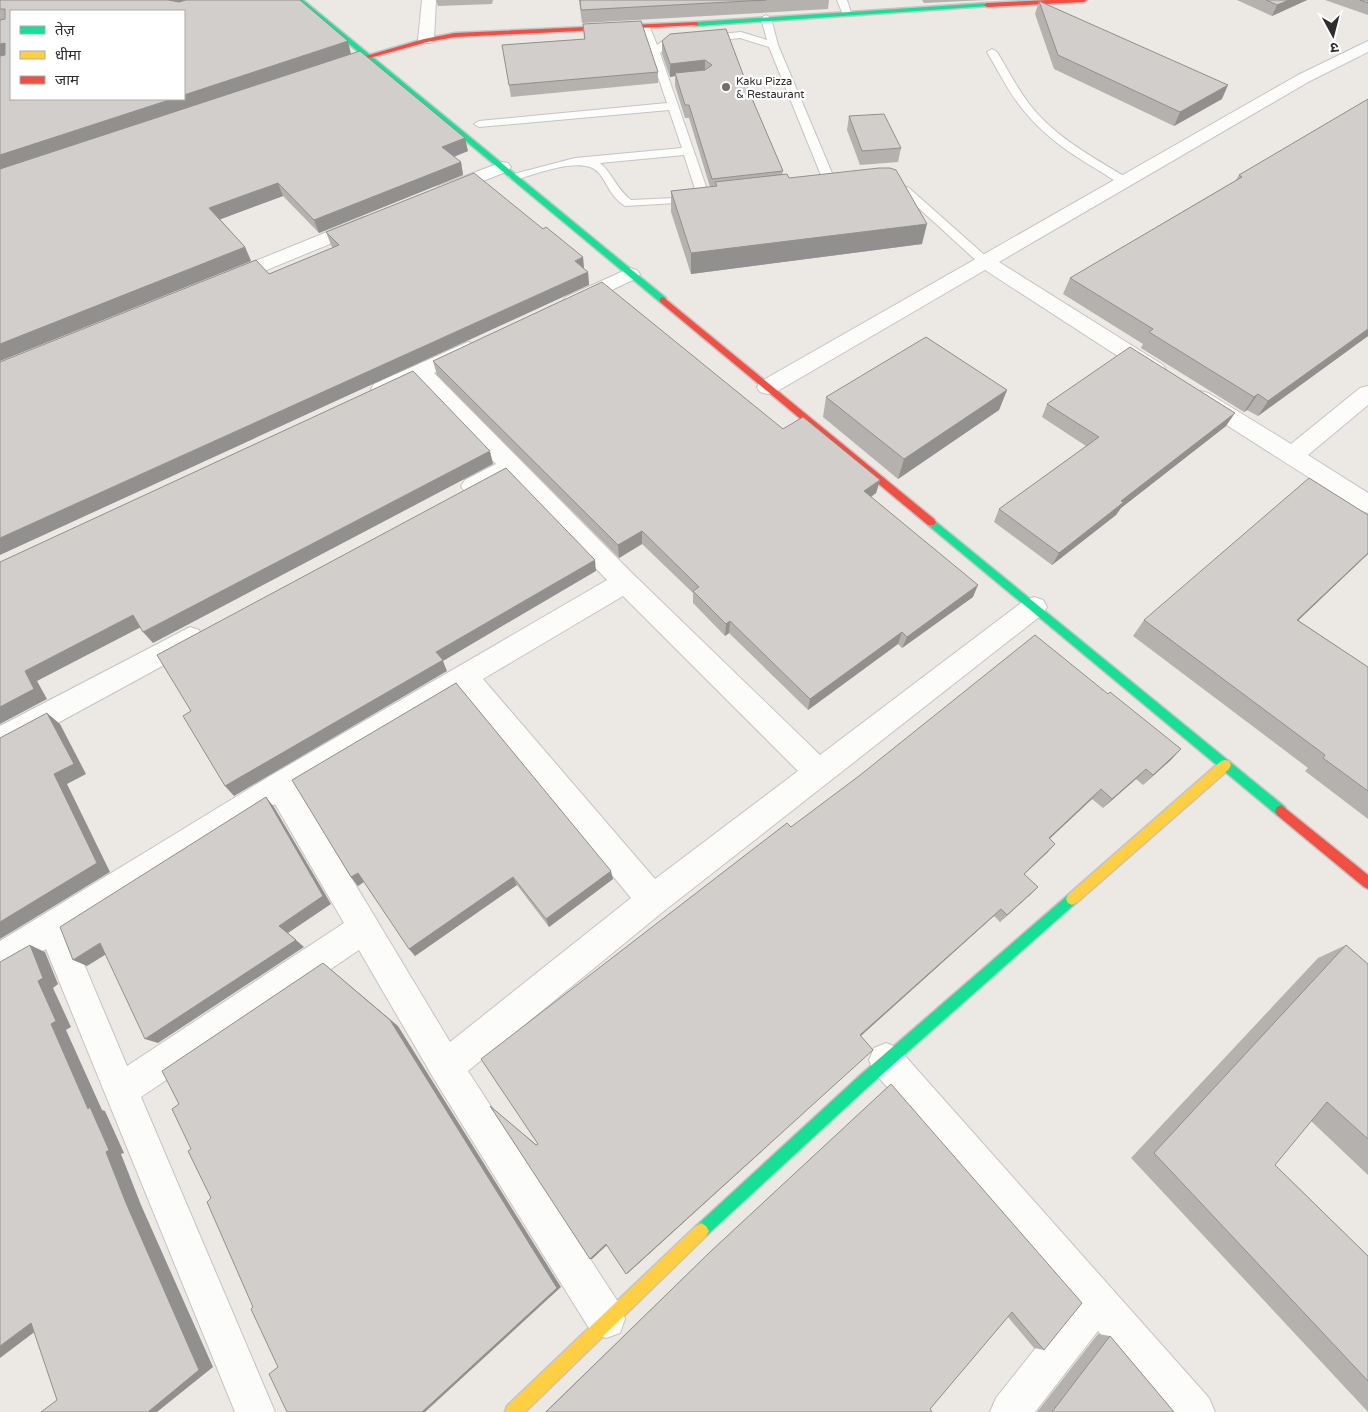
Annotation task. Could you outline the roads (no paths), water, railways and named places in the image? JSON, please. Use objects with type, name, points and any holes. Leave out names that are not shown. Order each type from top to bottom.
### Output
[{"type":"street","points":[[299,0],[1368,883]]},
{"type":"street","points":[[426,40],[429,0]]},
{"type":"street","points":[[341,65],[426,40],[488,33],[646,27],[1024,2],[1084,0]]},
{"type":"street","points":[[768,387],[1304,78],[1368,46]]},
{"type":"street","points":[[429,197],[508,172]]},
{"type":"street","points":[[210,286],[383,216]]},
{"type":"street","points":[[985,262],[1368,504]]},
{"type":"street","points":[[551,311],[630,274]]},
{"type":"street","points":[[366,397],[490,339]]},
{"type":"street","points":[[420,372],[625,582],[819,773]]},
{"type":"street","points":[[1292,456],[1368,393]]},
{"type":"street","points":[[451,498],[512,466]]},
{"type":"street","points":[[0,959],[280,785],[625,582]]},
{"type":"street","points":[[446,1067],[653,900],[1034,607]]},
{"type":"street","points":[[0,740],[208,628]]},
{"type":"street","points":[[465,677],[653,900]]},
{"type":"street","points":[[513,1412],[606,1319],[886,1060],[1225,765]]},
{"type":"street","points":[[280,785],[446,1067],[606,1319]]},
{"type":"street","points":[[52,926],[255,1412]]},
{"type":"street","points":[[121,1090],[364,928]]},
{"type":"street","points":[[886,1060],[1195,1412]]},
{"type":"street","points":[[1010,1412],[1098,1300]]},
{"type":"lane","points":[[842,0],[846,13]]},
{"type":"lane","points":[[766,18],[773,45],[826,185],[846,183]]},
{"type":"lane","points":[[583,161],[594,163],[601,167],[621,200],[629,204],[639,205],[709,197],[688,151],[673,106],[669,81],[655,52],[646,27]]},
{"type":"lane","points":[[655,52],[666,42],[741,35],[773,45]]},
{"type":"lane","points":[[992,52],[1031,113],[1045,127],[1068,147],[1125,180]]},
{"type":"lane","points":[[479,124],[673,106]]},
{"type":"lane","points":[[508,172],[583,161],[688,151]]},
{"type":"lane","points":[[879,181],[893,183],[905,190],[985,262]]},
{"type":"place","name":"Kaku Pizza & Restaurant","points":[[726,87]]}]
